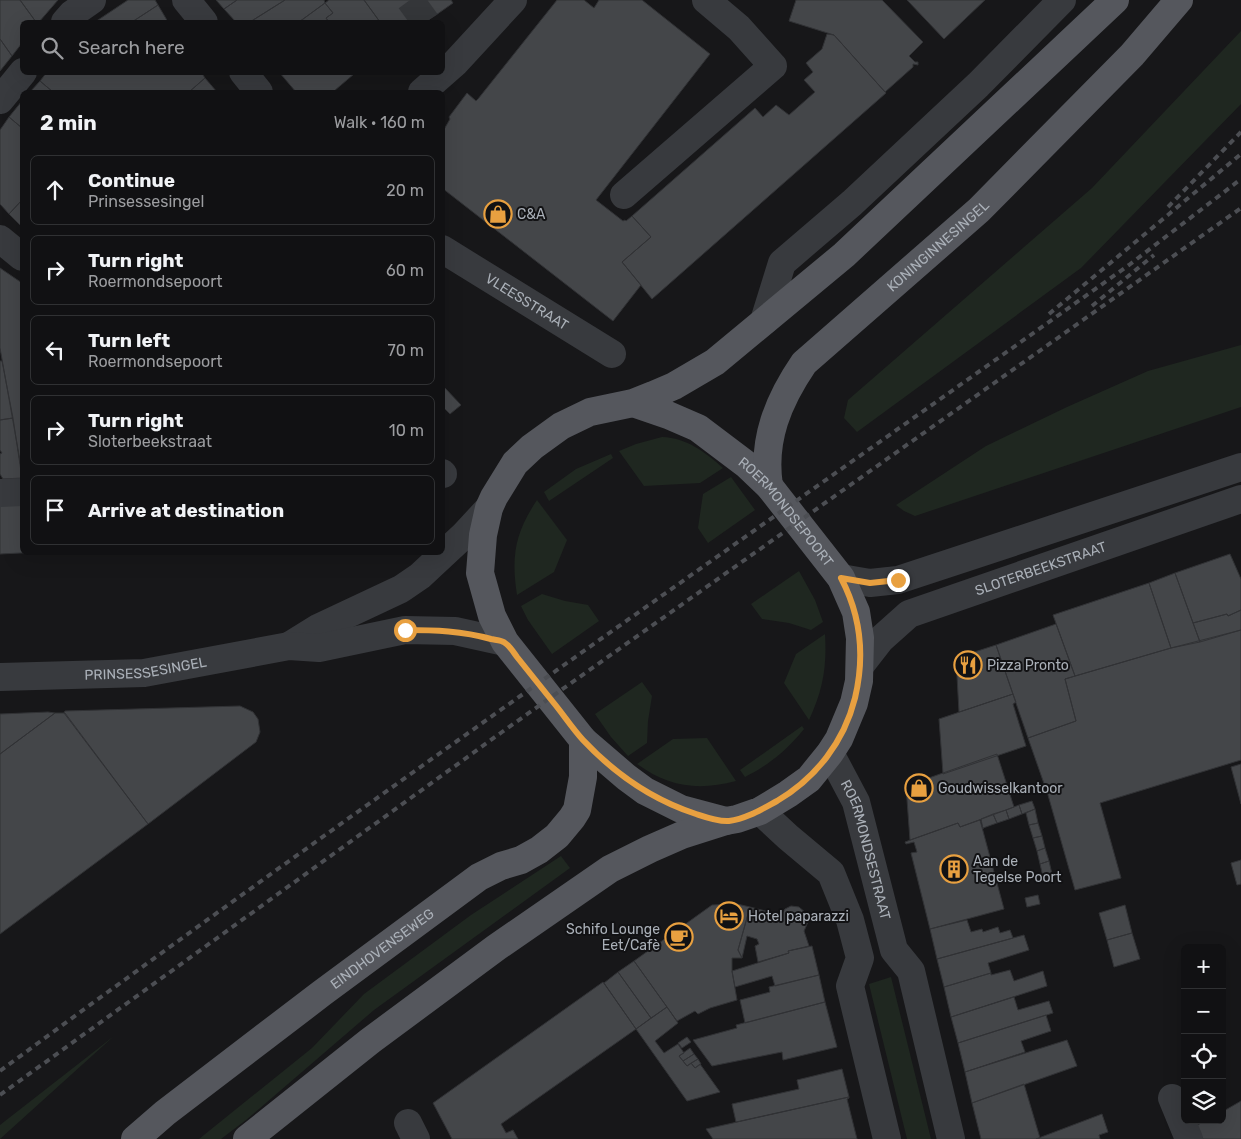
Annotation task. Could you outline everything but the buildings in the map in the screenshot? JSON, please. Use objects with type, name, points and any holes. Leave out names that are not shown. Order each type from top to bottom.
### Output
[{"type":"main road","points":[[1092,22],[1109,0]]},
{"type":"main road","points":[[726,821],[681,809],[645,791],[611,766],[583,740],[505,642],[492,616],[480,573],[481,547],[490,508],[515,463],[547,435],[575,418],[590,412],[633,403],[674,386],[715,362],[844,255],[1115,0]]},
{"type":"main road","points":[[1156,28],[1179,0]]},
{"type":"main road","points":[[1156,28],[1184,0]]},
{"type":"main road","name":"KONINGINNESINGEL","points":[[769,486],[766,467],[767,453],[776,413],[788,386],[804,363],[979,210],[1132,55],[1156,28]]},
{"type":"main road","name":"ROERMONDSEPOORT","points":[[633,403],[698,428],[747,465],[769,486],[841,578],[856,612],[860,638],[859,681],[854,703],[839,739],[809,778],[788,794],[760,810],[726,821]]},
{"type":"main road","name":"EINDHOVENSEWEG","points":[[135,1139],[165,1113],[322,993],[472,882],[501,866],[521,860],[540,850],[557,836],[577,810],[583,777],[583,740]]},
{"type":"main road","points":[[247,1139],[370,1041],[497,947],[610,869],[682,835],[726,821]]},
{"type":"street","points":[[67,20],[92,0]]},
{"type":"street","points":[[186,0],[202,20]]},
{"type":"street","points":[[449,54],[513,0]]},
{"type":"street","points":[[624,195],[773,66],[739,28],[706,0]]},
{"type":"street","points":[[764,321],[782,263],[852,203],[964,98],[1062,0]]},
{"type":"street","points":[[0,100],[21,75]]},
{"type":"street","points":[[245,75],[257,90]]},
{"type":"street","points":[[423,90],[434,75]]},
{"type":"street","name":"VLEESSTRAAT","points":[[445,251],[612,354]]},
{"type":"street","points":[[841,578],[870,583],[898,580],[1241,467]]},
{"type":"street","points":[[0,493],[20,492]]},
{"type":"street","name":"SLOTERBEEKSTRAAT","points":[[860,666],[881,639],[909,614],[1241,498]]},
{"type":"street","name":"PRINSESSESINGEL","points":[[445,553],[490,508]]},
{"type":"street","name":"PRINSESSESINGEL","points":[[289,646],[318,628],[402,589],[420,576],[443,555]]},
{"type":"street","name":"PRINSESSESINGEL","points":[[0,677],[144,673],[289,646],[319,648],[405,630],[438,630],[470,634],[505,642]]},
{"type":"street","name":"ROERMONDSESTRAAT","points":[[830,753],[856,802],[894,950],[911,972],[951,1139]]},
{"type":"street","points":[[760,810],[788,838],[831,873],[850,920],[860,958],[850,986],[888,1139]]},
{"type":"street","points":[[860,958],[894,950]]},
{"type":"street","points":[[1172,1098],[1189,1139]]},
{"type":"shaded area","points":[[1241,31],[1241,104],[1081,268],[857,432],[844,418],[848,400],[1092,188]]},
{"type":"shaded area","points":[[1241,345],[1241,407],[915,516],[896,505],[986,446],[1067,407],[1148,371]]},
{"type":"shaded area","points":[[662,437],[688,443],[723,468],[700,483],[644,486],[619,451]]},
{"type":"shaded area","points":[[611,454],[613,458],[549,501],[544,492],[576,469]]},
{"type":"shaded area","points":[[731,477],[755,510],[708,543],[698,528],[703,494]]},
{"type":"shaded area","points":[[537,500],[567,540],[554,572],[517,595],[514,568],[516,545],[524,523]]},
{"type":"shaded area","points":[[799,571],[815,600],[823,622],[811,630],[789,623],[762,619],[751,604]]},
{"type":"shaded area","points":[[542,594],[588,605],[599,621],[552,654],[528,620],[521,606]]},
{"type":"shaded area","points":[[825,634],[823,678],[818,699],[809,720],[784,683],[796,654]]},
{"type":"shaded area","points":[[642,682],[652,696],[647,743],[628,756],[611,737],[595,714]]},
{"type":"shaded area","points":[[802,726],[804,729],[791,744],[770,762],[745,777],[740,770]]},
{"type":"shaded area","points":[[707,738],[736,781],[709,786],[684,785],[661,778],[637,764],[673,739]]},
{"type":"shaded area","points":[[561,856],[570,868],[374,1010],[246,1120],[221,1139],[199,1139],[312,1048],[364,994],[471,915]]},
{"type":"shaded area","points":[[891,977],[931,1139],[907,1139],[869,984]]},
{"type":"shaded area","points":[[114,1036],[0,1139],[0,1125]]},
{"type":"tunnel","points":[[410,0],[425,20]]},
{"type":"railway","points":[[1168,207],[1241,132]]},
{"type":"railway","points":[[1049,314],[1241,154]]},
{"type":"railway","points":[[0,1071],[280,867],[1129,265],[1241,179]]},
{"type":"railway","points":[[0,1095],[502,732],[1241,208]]},
{"type":"railway","points":[[1092,306],[1154,255]]},
{"type":"place","name":"C&A","points":[[498,214]]},
{"type":"place","name":"Pizza Pronto","points":[[968,665]]},
{"type":"place","name":"Goudwisselkantoor","points":[[919,788]]},
{"type":"place","name":"Aan de Tegelse Poort","points":[[954,869]]},
{"type":"place","name":"Hotel paparazzi","points":[[729,916]]},
{"type":"place","name":"Schifo Lounge Eet/Cafè","points":[[679,937]]},
{"type":"route","points":[[405,630],[455,631],[505,642],[583,740],[611,766],[645,791],[681,809],[726,821],[760,810],[788,794],[809,778],[839,739],[854,703],[860,666],[860,638],[856,612],[841,578],[855,582],[870,583],[898,580]]}]
